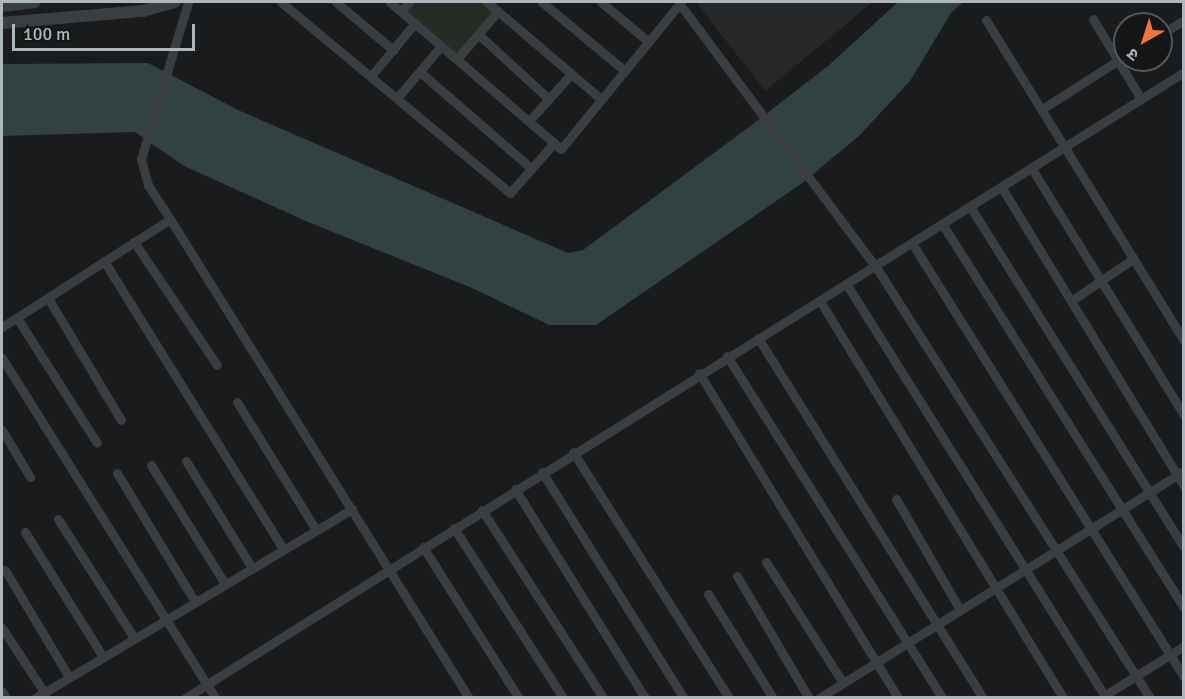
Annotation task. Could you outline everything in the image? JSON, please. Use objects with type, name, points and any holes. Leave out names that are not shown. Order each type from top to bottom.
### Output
[{"type":"street","points":[[2,6],[35,2]]},
{"type":"street","points":[[2,23],[143,10],[175,2]]},
{"type":"street","points":[[188,2],[177,47],[141,159],[148,184],[469,698]]},
{"type":"street","points":[[281,2],[510,193],[554,143]]},
{"type":"street","points":[[336,2],[393,50]]},
{"type":"street","points":[[390,2],[561,148],[680,2],[753,105],[876,267],[1059,549],[1150,698]]},
{"type":"street","points":[[401,11],[409,2]]},
{"type":"street","points":[[487,2],[601,99]]},
{"type":"street","points":[[542,2],[625,71]]},
{"type":"street","points":[[601,2],[649,42]]},
{"type":"street","points":[[457,59],[498,11]]},
{"type":"street","points":[[1093,19],[1113,46]]},
{"type":"street","points":[[986,20],[1184,340]]},
{"type":"street","points":[[371,76],[415,23]]},
{"type":"street","points":[[478,34],[549,99]]},
{"type":"street","points":[[397,98],[441,46]]},
{"type":"street","points":[[1042,109],[1113,64]]},
{"type":"street","points":[[420,72],[531,168]]},
{"type":"street","points":[[1128,72],[1141,99]]},
{"type":"street","points":[[185,698],[699,373],[913,245],[1184,72]]},
{"type":"street","points":[[529,122],[571,74]]},
{"type":"street","points":[[1032,169],[1184,415]]},
{"type":"street","points":[[1002,188],[1180,473],[1184,486]]},
{"type":"street","points":[[971,208],[1184,547]]},
{"type":"street","points":[[2,327],[170,219]]},
{"type":"street","points":[[943,225],[1124,508],[1184,607]]},
{"type":"street","points":[[134,242],[217,365]]},
{"type":"street","points":[[913,245],[1184,677]]},
{"type":"street","points":[[1071,301],[1134,258]]},
{"type":"street","points":[[104,261],[283,549]]},
{"type":"street","points":[[847,285],[1106,696],[1184,646]]},
{"type":"street","points":[[48,298],[121,420]]},
{"type":"street","points":[[820,301],[1064,698]]},
{"type":"street","points":[[17,318],[97,443]]},
{"type":"street","points":[[758,338],[983,698]]},
{"type":"street","points":[[727,356],[909,642],[942,698]]},
{"type":"street","points":[[2,358],[215,698]]},
{"type":"street","points":[[699,373],[898,698]]},
{"type":"street","points":[[237,402],[316,530]]},
{"type":"street","points":[[2,430],[30,477]]},
{"type":"street","points":[[573,452],[729,698]]},
{"type":"street","points":[[186,461],[252,568]]},
{"type":"street","points":[[152,465],[225,584]]},
{"type":"street","points":[[542,472],[684,698]]},
{"type":"street","points":[[117,473],[195,602]]},
{"type":"street","points":[[819,698],[834,694],[843,683],[1180,473]]},
{"type":"street","points":[[515,489],[645,698]]},
{"type":"street","points":[[896,499],[960,610]]},
{"type":"street","points":[[2,628],[39,695],[352,509]]},
{"type":"street","points":[[482,510],[603,698]]},
{"type":"street","points":[[58,519],[134,638]]},
{"type":"street","points":[[454,528],[563,698]]},
{"type":"street","points":[[25,532],[103,657]]},
{"type":"street","points":[[423,547],[519,698]]},
{"type":"street","points":[[766,562],[843,683]]},
{"type":"street","points":[[5,570],[69,677]]},
{"type":"street","points":[[737,576],[810,698]]},
{"type":"street","points":[[708,594],[772,698]]},
{"type":"street","points":[[2,691],[6,698]]},
{"type":"shaded area","points":[[413,2],[483,2],[495,12],[458,55],[406,10]]},
{"type":"shaded area","points":[[696,2],[873,2],[765,91]]},
{"type":"shaded area","points":[[898,2],[963,2],[951,13],[910,81],[859,136],[801,184],[596,325],[549,325],[472,288],[308,222],[184,166],[135,132],[2,136],[2,64],[148,63],[238,110],[568,253],[583,250],[753,124],[828,66]]}]
